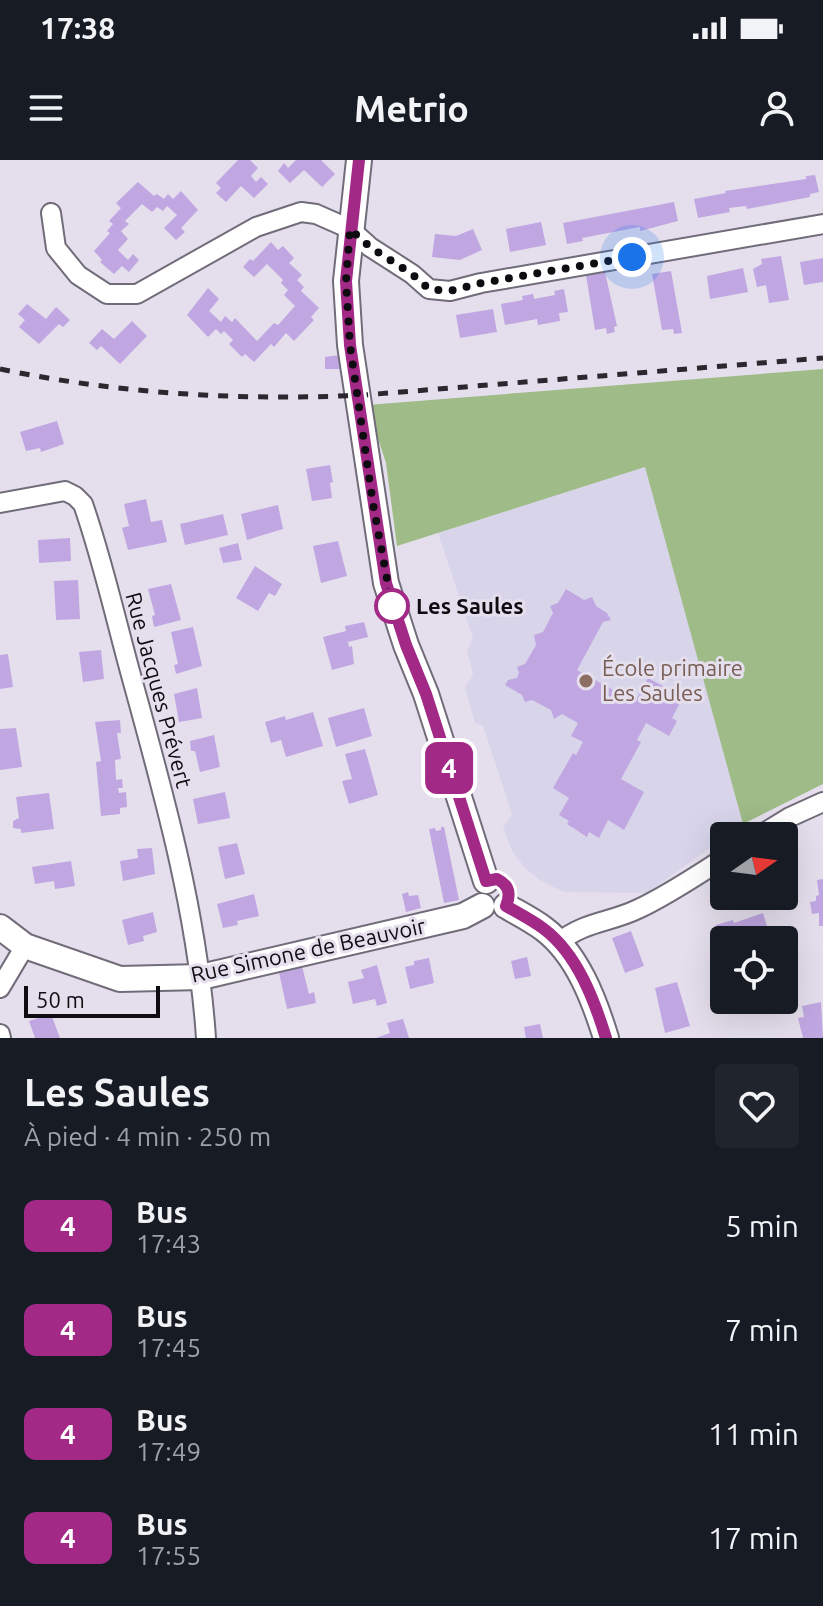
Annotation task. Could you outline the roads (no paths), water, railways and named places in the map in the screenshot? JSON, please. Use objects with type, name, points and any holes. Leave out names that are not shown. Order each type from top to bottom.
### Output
[{"type":"street","points":[[359,160],[346,281],[350,345],[386,583],[395,615],[426,694],[486,881],[477,896],[544,930],[558,943],[584,980],[606,1038]]},
{"type":"street","points":[[51,213],[56,248],[78,275],[107,294],[137,294],[256,227],[301,212],[316,214],[350,229],[429,289],[450,291],[823,224]]},
{"type":"street","name":"Rue Jacques Prévert","points":[[0,503],[65,491],[83,504],[159,777],[188,899],[201,977],[206,1038]]},
{"type":"street","points":[[782,822],[823,802]]},
{"type":"street","points":[[558,943],[574,930],[636,910],[710,866]]},
{"type":"street","name":"Rue Simone de Beauvoir","points":[[0,927],[25,946],[120,979],[201,977],[463,916],[494,906]]},
{"type":"street","points":[[0,988],[25,946]]},
{"type":"railway","points":[[0,369],[135,390],[226,396],[318,397],[823,358]]},
{"type":"place","name":"Les Saules","points":[[392,606]]},
{"type":"place","name":"École primaire Les Saules","points":[[586,681]]}]
